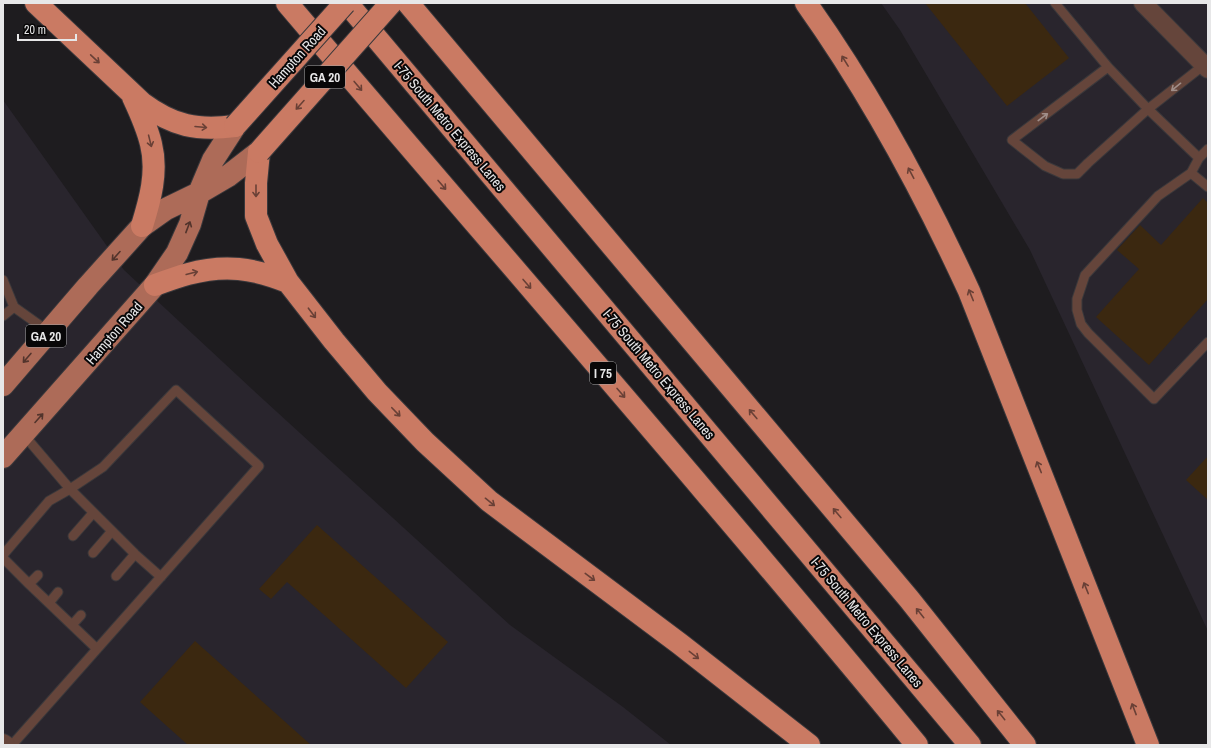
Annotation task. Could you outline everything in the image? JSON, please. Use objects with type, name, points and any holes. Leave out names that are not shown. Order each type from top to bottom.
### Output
[{"type":"highway","points":[[36,3],[142,103],[155,112],[169,120],[184,125],[201,128],[235,126]]},
{"type":"highway","name":"I 75","points":[[287,3],[704,490],[917,745]]},
{"type":"highway","name":"Hampton Road","points":[[235,126],[346,3]]},
{"type":"highway","name":"I-75 South Metro Express Lanes","points":[[346,3],[970,745]]},
{"type":"highway","name":"GA 20","points":[[259,152],[391,3]]},
{"type":"highway","points":[[408,3],[909,599],[1026,745]]},
{"type":"highway","points":[[806,3],[833,41],[890,135],[950,248],[969,291],[1148,745]]},
{"type":"highway","points":[[130,92],[147,130],[151,145],[153,164],[153,184],[142,226]]},
{"type":"highway","points":[[259,152],[256,183],[256,216],[267,244],[288,282],[334,341],[377,392],[425,442],[489,501],[674,639],[809,745]]},
{"type":"highway","points":[[155,285],[186,274],[219,268],[254,270],[272,275],[288,282]]},
{"type":"main road","name":"Hampton Road","points":[[3,457],[155,285],[177,253],[190,224],[199,193],[213,160],[235,126]]},
{"type":"main road","name":"GA 20","points":[[3,385],[142,226],[166,209],[199,193],[228,176],[259,152]]},
{"type":"street","points":[[1143,3],[1206,67]]},
{"type":"lane","points":[[1055,3],[1108,67],[1148,110],[1199,158]]},
{"type":"lane","points":[[1108,67],[1012,140],[1045,166],[1063,174],[1077,174],[1148,110],[1206,67]]},
{"type":"lane","points":[[1208,149],[1199,158],[1192,173],[1158,196],[1085,275],[1077,299],[1077,310],[1081,324],[1088,333],[1154,398],[1208,342]]},
{"type":"lane","points":[[1192,173],[1208,187]]},
{"type":"lane","points":[[3,280],[14,307],[49,332]]},
{"type":"lane","points":[[3,316],[14,307]]},
{"type":"lane","points":[[12,745],[97,649],[161,576],[259,466],[176,390],[103,467],[70,490],[49,501],[3,556],[29,584],[97,649]]},
{"type":"lane","points":[[24,435],[70,490],[135,554],[161,576]]},
{"type":"lane","points":[[73,536],[93,513]]},
{"type":"lane","points":[[93,553],[112,531]]},
{"type":"lane","points":[[116,576],[135,554]]},
{"type":"lane","points":[[29,584],[38,575]]},
{"type":"lane","points":[[49,603],[58,592]]},
{"type":"lane","points":[[72,625],[81,615]]},
{"type":"shaded area","points":[[881,3],[1208,3],[1208,631],[1030,250],[900,30]]},
{"type":"shaded area","points":[[3,100],[124,270],[510,625],[623,707],[671,745],[3,745]]},
{"type":"building","points":[[925,3],[1025,3],[1069,58],[1007,106]]},
{"type":"building","points":[[1203,198],[1208,203],[1208,299],[1149,365],[1096,317],[1139,269],[1117,250],[1140,225],[1161,245]]},
{"type":"building","points":[[1208,456],[1208,500],[1186,480]]},
{"type":"building","points":[[317,525],[448,642],[406,688],[287,582],[271,599],[259,589]]},
{"type":"building","points":[[195,641],[311,745],[188,745],[140,702]]}]
